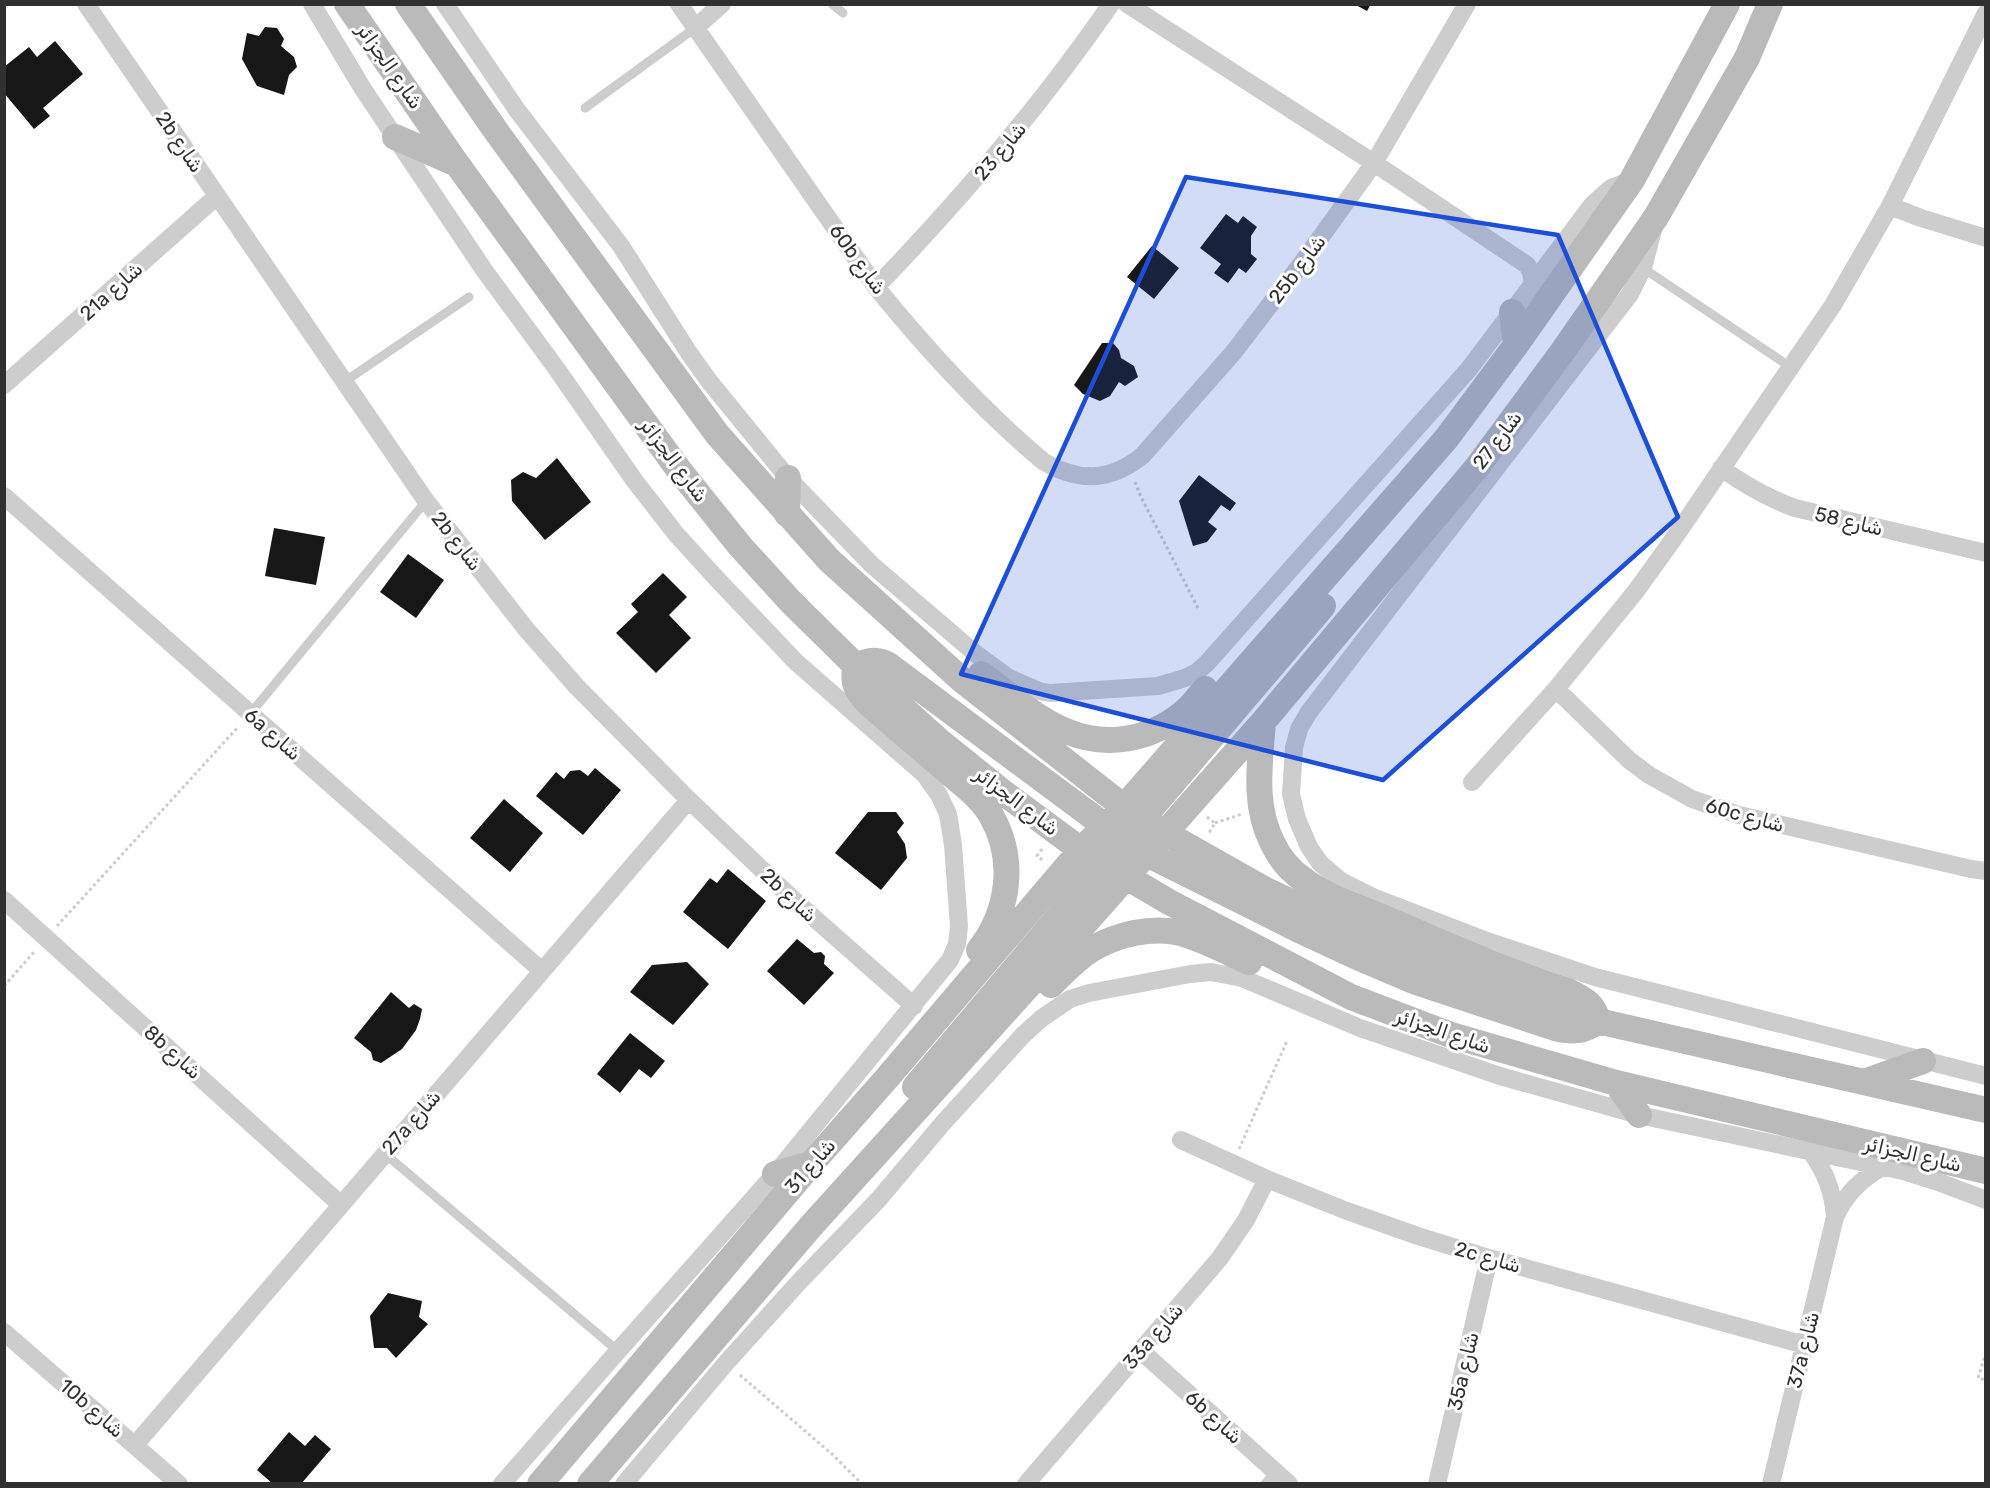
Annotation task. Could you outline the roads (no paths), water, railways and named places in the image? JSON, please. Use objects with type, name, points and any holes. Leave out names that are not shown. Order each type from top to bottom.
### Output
[{"type":"main road","name":"شارع الجزائر","points":[[347,4],[457,164],[679,470],[740,546],[791,602],[856,666],[946,746],[1004,793],[1081,850],[1169,902],[1351,997],[1451,1035],[1616,1083],[1986,1171]]},
{"type":"main road","points":[[408,4],[496,131],[717,434],[829,560],[1127,833],[1126,877]]},
{"type":"main road","name":"شارع 27","points":[[812,1226],[817,1207],[866,1144],[1104,864],[1446,439],[1516,345],[1632,180],[1726,4]]},
{"type":"main road","name":"شارع 27","points":[[1165,833],[1263,722],[1443,510],[1563,351],[1656,217],[1747,58],[1770,4]]},
{"type":"main road","points":[[395,137],[457,164]]},
{"type":"main road","points":[[1512,312],[1516,345]]},
{"type":"main road","points":[[899,625],[939,645],[1044,719],[1066,731],[1103,740],[1125,739],[1147,734],[1168,724],[1185,711],[1401,471],[1431,443],[1446,439]]},
{"type":"main road","points":[[787,514],[788,478]]},
{"type":"main road","points":[[1443,510],[1474,498]]},
{"type":"main road","points":[[887,1078],[904,1044],[986,941],[997,923],[1003,905],[1006,881],[1005,855],[992,816],[976,796],[867,702],[854,685],[856,666],[866,661],[877,660],[895,669],[1127,833],[1301,931],[1416,982],[1555,1028],[1569,1031],[1588,1030],[1598,1021]]},
{"type":"main road","points":[[1263,722],[1258,784],[1261,808],[1272,842],[1285,864],[1304,881],[1330,895],[1428,937],[1568,991],[1586,1001],[1594,1009],[1598,1021]]},
{"type":"main road","points":[[1081,850],[1127,833],[1165,833],[1264,889],[1365,937],[1434,964],[1598,1021],[1986,1110]]},
{"type":"main road","name":"شارع 31","points":[[540,1484],[1081,850]]},
{"type":"main road","name":"شارع 31","points":[[590,1484],[812,1226],[1126,877]]},
{"type":"main road","points":[[812,1226],[820,1228],[830,1224],[841,1215],[1052,984],[1091,949],[1111,939],[1139,932],[1162,930],[1179,933],[1204,941],[1306,989],[1329,995],[1351,997]]},
{"type":"main road","points":[[1864,1082],[1923,1060]]},
{"type":"main road","points":[[1616,1083],[1639,1115]]},
{"type":"main road","points":[[775,1174],[811,1164]]},
{"type":"street","name":"2b شارع","points":[[86,4],[426,501],[502,599],[552,658],[689,800],[796,902],[914,1006]]},
{"type":"street","points":[[312,4],[363,89],[484,270],[634,480],[676,534],[796,662],[925,775],[939,795],[948,814],[953,845],[959,926],[957,944],[950,960],[775,1174],[502,1484]]},
{"type":"street","points":[[445,4],[517,110],[621,246],[709,381],[788,478],[872,565],[976,654],[1009,678],[1040,691],[1060,693],[1158,686],[1197,672],[1468,369],[1600,196],[1611,188],[1632,180]]},
{"type":"street","name":"60b شارع","points":[[679,4],[876,287],[907,325],[946,369],[1030,451],[1059,471],[1076,476]]},
{"type":"street","points":[[695,28],[722,4]]},
{"type":"street","points":[[1126,4],[1374,163],[1527,265],[1532,272],[1533,285]]},
{"type":"street","name":"25b شارع","points":[[1076,476],[1093,477],[1112,474],[1130,466],[1142,456],[1233,354],[1374,163],[1467,4]]},
{"type":"street","name":"شارع 23","points":[[876,287],[926,235],[1005,145],[1065,70],[1105,7]]},
{"type":"street","points":[[1472,782],[1556,689],[1636,591],[1833,304],[1890,206],[1986,13]]},
{"type":"street","name":"21a شارع","points":[[4,385],[217,196]]},
{"type":"street","points":[[1890,206],[1986,238]]},
{"type":"street","points":[[1656,217],[1643,268],[1630,294],[1309,712],[1299,729],[1294,748],[1291,794],[1297,819],[1309,847],[1320,863],[1341,881],[1375,898],[1484,940],[1594,977],[1986,1076]]},
{"type":"street","name":"شارع 58","points":[[1721,468],[1747,487],[1795,508],[1986,553]]},
{"type":"street","name":"6a شارع","points":[[4,496],[542,971]]},
{"type":"street","name":"60c شارع","points":[[1556,689],[1636,765],[1670,788],[1692,799],[1739,815],[1981,872]]},
{"type":"street","name":"27a شارع","points":[[135,1445],[689,800]]},
{"type":"street","name":"8b شارع","points":[[4,900],[340,1204]]},
{"type":"street","points":[[624,1484],[726,1364],[799,1282],[878,1200],[1023,1035],[1055,1008],[1070,999],[1089,993],[1190,974],[1211,972],[1228,974],[1360,1028],[1511,1079],[1639,1115],[1903,1171],[1986,1200]]},
{"type":"street","name":"2c شارع","points":[[1181,1140],[1267,1179],[1378,1222],[1489,1258],[1805,1345]]},
{"type":"street","name":"37a شارع","points":[[1811,1152],[1829,1182],[1834,1199],[1835,1217]]},
{"type":"street","name":"37a شارع","points":[[1771,1484],[1835,1217],[1853,1188],[1881,1167]]},
{"type":"street","name":"33a شارع","points":[[1026,1484],[1227,1248],[1246,1220],[1267,1179]]},
{"type":"street","name":"35a شارع","points":[[1437,1484],[1489,1258]]},
{"type":"street","name":"10b شارع","points":[[4,1332],[179,1484]]},
{"type":"street","name":"6b شارع","points":[[1140,1350],[1276,1480]]},
{"type":"lane","points":[[832,4],[843,13]]},
{"type":"lane","points":[[585,108],[695,28]]},
{"type":"lane","points":[[1643,268],[1789,366]]},
{"type":"lane","points":[[344,382],[469,297]]},
{"type":"lane","points":[[250,714],[426,501]]},
{"type":"lane","points":[[384,1153],[618,1350]]}]
